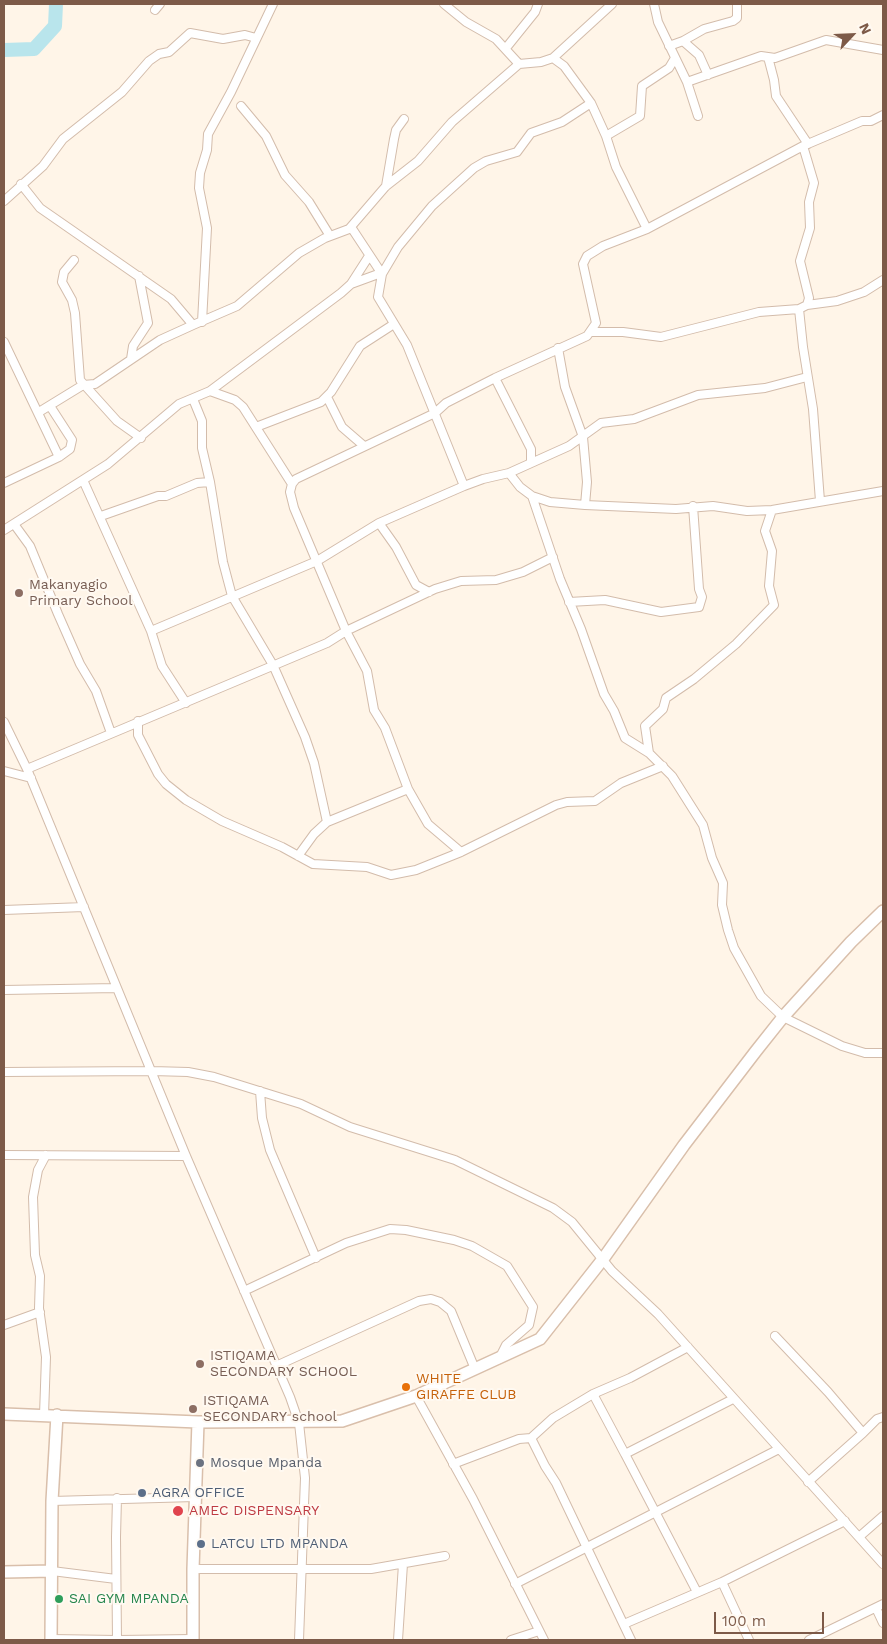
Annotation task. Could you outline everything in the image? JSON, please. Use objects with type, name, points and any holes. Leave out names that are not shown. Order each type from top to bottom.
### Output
[{"type":"street","points":[[202,322],[207,228],[199,188],[200,173],[208,150],[209,132],[231,92],[273,4]]},
{"type":"street","points":[[444,4],[466,22],[478,28],[506,48],[519,64]]},
{"type":"street","points":[[506,48],[538,4]]},
{"type":"street","points":[[39,412],[83,385],[95,384],[160,340],[237,306],[287,261],[330,236],[344,232],[386,186],[418,160],[452,122],[519,64],[541,62],[553,58],[612,4]]},
{"type":"street","points":[[654,4],[658,22],[687,82],[698,116]]},
{"type":"street","points":[[669,46],[684,41],[696,32],[733,21],[737,18],[737,4]]},
{"type":"street","points":[[4,201],[20,184],[43,166],[63,139],[122,92],[149,61],[159,54],[170,51],[190,34],[223,39],[245,36],[256,38]]},
{"type":"street","points":[[687,82],[761,56],[775,58],[826,40],[883,50]]},
{"type":"street","points":[[684,41],[699,55],[708,75]]},
{"type":"street","points":[[768,57],[776,96],[806,145],[814,183],[809,202],[810,228],[800,261],[809,298],[806,305]]},
{"type":"street","points":[[553,58],[564,66],[591,103],[606,136],[616,167],[638,206],[647,229]]},
{"type":"street","points":[[606,136],[640,116],[642,86],[669,68],[675,58]]},
{"type":"street","points":[[464,486],[407,345],[378,297],[377,292],[381,274],[398,247],[432,206],[474,168],[486,161],[517,152],[532,133],[562,122],[591,103]]},
{"type":"street","points":[[242,106],[266,136],[285,175],[309,202],[330,236]]},
{"type":"street","points":[[462,852],[428,824],[408,789],[386,728],[374,710],[367,671],[346,631],[294,508],[290,492],[292,484],[296,478],[435,413],[446,403],[495,378],[587,336],[592,332],[596,322],[583,260],[603,246],[647,229],[806,145],[883,115]]},
{"type":"street","points":[[386,186],[396,130],[404,119]]},
{"type":"street","points":[[20,184],[40,208],[171,298],[193,325]]},
{"type":"street","points":[[351,226],[381,274]]},
{"type":"street","points":[[351,284],[369,256]]},
{"type":"street","points":[[74,260],[64,272],[62,282],[72,300],[75,313],[79,375],[83,385],[116,421],[141,438]]},
{"type":"street","points":[[4,530],[108,464],[179,404],[210,390],[351,284],[381,274]]},
{"type":"street","points":[[131,359],[133,346],[148,323],[139,276]]},
{"type":"street","points":[[592,332],[623,332],[661,337],[759,312],[799,309],[806,305],[837,301],[864,292],[883,280]]},
{"type":"street","points":[[799,309],[807,378],[813,409],[820,501]]},
{"type":"street","points":[[256,427],[312,406],[327,397],[360,346],[394,324]]},
{"type":"street","points":[[4,342],[59,457]]},
{"type":"street","points":[[558,348],[565,387],[583,437],[586,482],[585,505]]},
{"type":"street","points":[[495,378],[531,449],[531,462]]},
{"type":"street","points":[[151,631],[232,596],[269,583],[317,561],[379,524],[464,486],[509,473],[569,446],[601,423],[634,419],[698,395],[764,388],[807,378]]},
{"type":"street","points":[[210,390],[235,400],[249,414],[292,484]]},
{"type":"street","points":[[327,397],[335,416],[353,438],[364,446]]},
{"type":"street","points":[[193,399],[202,421],[202,448],[210,482],[223,562],[232,596],[272,665],[314,763],[327,822]]},
{"type":"street","points":[[4,483],[59,457],[70,449],[72,440],[50,406]]},
{"type":"street","points":[[346,455],[353,438]]},
{"type":"street","points":[[509,473],[520,487],[532,496],[550,502],[585,505],[676,509],[693,506],[713,506],[747,511],[772,510],[883,491]]},
{"type":"street","points":[[83,480],[101,516],[151,631],[162,666],[186,703]]},
{"type":"street","points":[[101,516],[158,496],[166,496],[197,483],[210,482]]},
{"type":"street","points":[[532,496],[552,557],[604,694],[614,711],[625,738],[649,753],[672,776],[703,825],[712,858],[723,883],[722,905],[734,948],[761,996],[783,1017],[842,1046],[865,1053],[883,1053]]},
{"type":"street","points":[[570,602],[605,600],[661,612],[699,607],[702,597],[699,589],[697,569],[693,506]]},
{"type":"street","points":[[649,753],[645,726],[663,709],[666,698],[694,679],[736,644],[774,605],[769,586],[772,551],[765,531],[772,510]]},
{"type":"street","points":[[14,524],[30,546],[80,664],[96,691],[111,733]]},
{"type":"street","points":[[379,524],[396,547],[414,582],[428,592]]},
{"type":"street","points":[[28,770],[138,721],[186,703],[327,643],[346,631],[428,592],[461,581],[496,580],[523,572],[552,557]]},
{"type":"street","points":[[138,721],[138,735],[158,774],[166,784],[186,800],[222,820],[313,864],[367,867],[391,875],[416,870],[462,852],[556,806],[567,802],[595,800],[622,783],[663,766]]},
{"type":"street","points":[[4,722],[28,770],[116,988],[299,1423],[305,1478],[299,1640]]},
{"type":"street","points":[[4,771],[30,778]]},
{"type":"street","points":[[298,856],[314,834],[327,822],[408,789]]},
{"type":"street","points":[[4,910],[84,907]]},
{"type":"street","points":[[4,1414],[198,1422],[299,1423],[342,1421],[416,1396],[540,1339],[603,1259],[684,1145],[783,1017],[851,942],[883,911]]},
{"type":"street","points":[[4,990],[116,988]]},
{"type":"street","points":[[4,1072],[152,1071],[199,1074],[260,1090],[301,1104],[350,1127],[471,1167],[553,1208],[572,1222],[612,1271],[658,1314],[883,1564]]},
{"type":"street","points":[[260,1090],[262,1118],[270,1150],[316,1258]]},
{"type":"street","points":[[4,1156],[186,1156]]},
{"type":"street","points":[[44,1416],[46,1357],[44,1330],[40,1312],[40,1276],[35,1255],[33,1197],[38,1170],[46,1156]]},
{"type":"street","points":[[244,1291],[346,1243],[390,1230],[454,1240],[500,1261],[517,1279],[534,1310],[529,1325],[506,1345],[499,1359]]},
{"type":"street","points":[[276,1366],[419,1301],[431,1299],[440,1302],[451,1311],[475,1369]]},
{"type":"street","points":[[4,1325],[40,1312]]},
{"type":"street","points":[[4,1318],[14,1322]]},
{"type":"street","points":[[775,1336],[828,1392],[863,1433]]},
{"type":"street","points":[[453,1464],[519,1439],[531,1438],[554,1418],[593,1394],[688,1348]]},
{"type":"street","points":[[593,1394],[654,1513],[698,1592]]},
{"type":"street","points":[[416,1396],[437,1431],[486,1524],[544,1640]]},
{"type":"street","points":[[625,1454],[733,1399]]},
{"type":"street","points":[[58,1415],[52,1501],[52,1639],[193,1640],[193,1569],[198,1422]]},
{"type":"street","points":[[808,1482],[877,1419],[883,1417]]},
{"type":"street","points":[[531,1438],[556,1483],[631,1640]]},
{"type":"street","points":[[515,1584],[779,1450]]},
{"type":"street","points":[[52,1501],[195,1497]]},
{"type":"street","points":[[117,1498],[116,1579],[118,1640]]},
{"type":"street","points":[[860,1537],[883,1516]]},
{"type":"street","points":[[624,1624],[722,1582],[845,1521]]},
{"type":"street","points":[[193,1569],[303,1567],[371,1569],[445,1556]]},
{"type":"street","points":[[398,1640],[404,1564]]},
{"type":"street","points":[[4,1572],[52,1571],[116,1579]]},
{"type":"street","points":[[722,1582],[749,1640]]},
{"type":"street","points":[[809,1640],[880,1606],[883,1623]]},
{"type":"street","points":[[511,1640],[539,1631]]},
{"type":"waterway","points":[[4,50],[34,49],[55,26],[56,4]]},
{"type":"place","name":"Makanyagio Primary School","points":[[19,593]]},
{"type":"place","name":"ISTIQAMA SECONDARY SCHOOL","points":[[200,1364]]},
{"type":"place","name":"WHITE GIRAFFE CLUB","points":[[406,1387]]},
{"type":"place","name":"ISTIQAMA SECONDARY school","points":[[193,1409]]},
{"type":"place","name":"Mosque Mpanda","points":[[200,1463]]},
{"type":"place","name":"AGRA OFFICE","points":[[142,1493]]},
{"type":"place","name":"AMEC DISPENSARY","points":[[178,1511]]},
{"type":"place","name":"LATCU LTD MPANDA","points":[[201,1544]]},
{"type":"place","name":"SAI GYM MPANDA","points":[[59,1599]]}]
